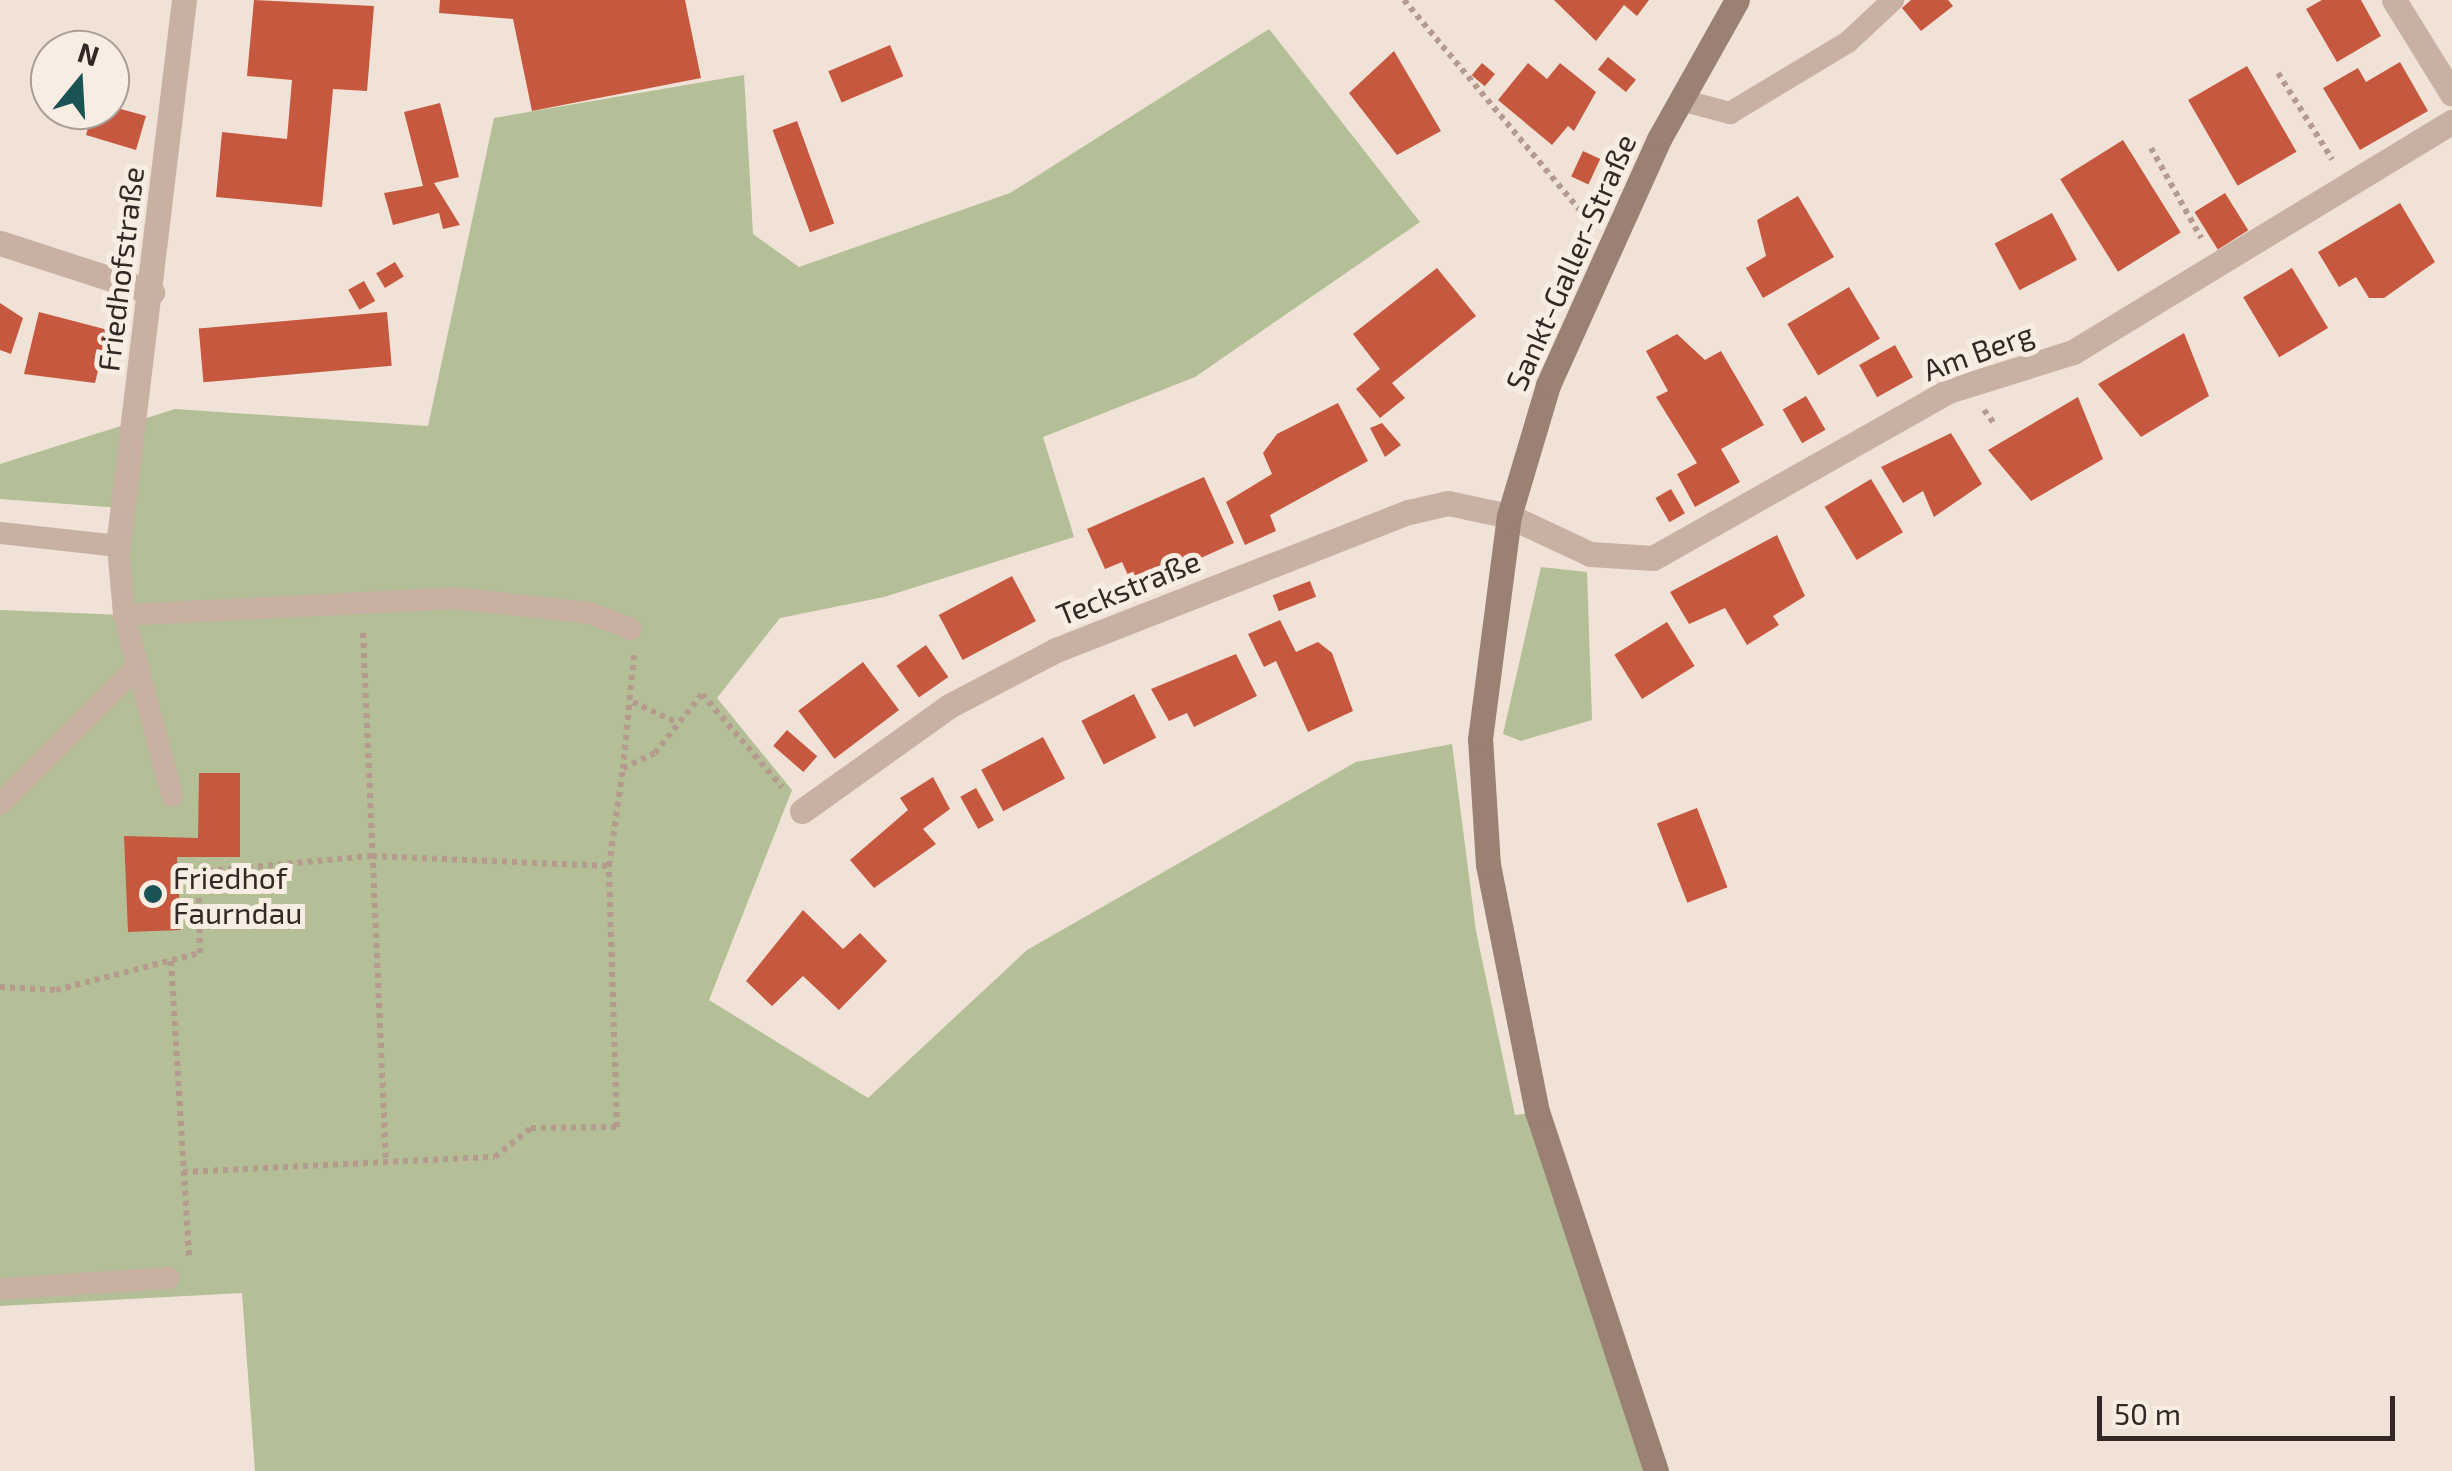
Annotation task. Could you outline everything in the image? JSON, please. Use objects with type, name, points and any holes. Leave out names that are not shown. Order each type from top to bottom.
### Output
[{"type":"street","name":"Friedhofstraße","points":[[118,546],[152,292],[184,0]]},
{"type":"street","name":"Sankt-Galler-Straße","points":[[1656,1471],[1537,1112],[1480,795],[1488,624],[1509,516],[1548,385],[1681,100],[1737,0]]},
{"type":"street","points":[[2394,0],[2452,94]]},
{"type":"street","name":"Am Berg","points":[[1509,516],[1590,554],[1653,558],[1948,390],[2073,352],[2452,122]]},
{"type":"street","points":[[0,243],[152,292]]},
{"type":"street","name":"Teckstraße","points":[[802,811],[949,706],[1056,650],[1409,512],[1448,504],[1509,516]]},
{"type":"lane","points":[[1681,100],[1730,113],[1848,42],[1893,0]]},
{"type":"lane","points":[[0,533],[118,546],[124,615],[172,796]]},
{"type":"lane","points":[[124,615],[454,598],[590,613],[631,629]]},
{"type":"lane","points":[[0,804],[138,666]]},
{"type":"lane","points":[[0,1290],[169,1278]]},
{"type":"path","points":[[1404,0],[1612,247]]},
{"type":"path","points":[[2278,73],[2349,185]]},
{"type":"path","points":[[2151,148],[2216,266]]},
{"type":"path","points":[[361,602],[386,1164]]},
{"type":"path","points":[[183,1172],[495,1158],[531,1128],[617,1127],[609,866],[633,702],[631,629]]},
{"type":"path","points":[[623,768],[655,754],[702,694],[802,811]]},
{"type":"path","points":[[633,702],[678,723]]},
{"type":"path","points":[[0,987],[56,990],[200,952],[198,872],[372,856],[609,866]]},
{"type":"path","points":[[169,1278],[190,1277],[171,961]]},
{"type":"green space","points":[[1269,29],[1420,222],[1195,377],[1043,437],[1074,537],[884,597],[780,618],[717,698],[792,790],[709,1000],[868,1098],[1027,950],[1356,762],[1452,744],[1476,931],[1515,1115],[1537,1112],[1656,1471],[255,1471],[242,1293],[0,1306],[0,610],[123,615],[121,508],[0,499],[0,464],[175,409],[428,426],[494,118],[744,75],[753,234],[799,267],[1010,193]]},
{"type":"green space","points":[[1541,567],[1587,572],[1592,720],[1521,741],[1503,734]]},
{"type":"building","points":[[254,0],[374,6],[367,91],[333,89],[322,207],[216,197],[222,132],[287,139],[292,80],[247,76]]},
{"type":"building","points":[[440,0],[685,0],[701,78],[532,111],[513,19],[439,13]]},
{"type":"building","points":[[1554,0],[1649,0],[1637,16],[1624,5],[1596,41]]},
{"type":"building","points":[[1911,0],[1948,0],[1953,6],[1921,31],[1902,8]]},
{"type":"building","points":[[2322,0],[2361,0],[2381,36],[2337,62],[2306,9]]},
{"type":"building","points":[[890,45],[903,76],[842,102],[828,71]]},
{"type":"building","points":[[1394,51],[1441,131],[1397,155],[1349,93]]},
{"type":"building","points":[[1608,57],[1636,80],[1626,92],[1598,69]]},
{"type":"building","points":[[2400,62],[2428,111],[2360,150],[2323,88],[2358,68],[2366,82]]},
{"type":"building","points":[[1482,63],[1495,74],[1485,86],[1472,75]]},
{"type":"building","points":[[1528,63],[1547,79],[1560,63],[1596,92],[1574,131],[1568,126],[1552,145],[1498,100]]},
{"type":"building","points":[[2247,66],[2296,152],[2238,186],[2188,100]]},
{"type":"building","points":[[440,103],[459,177],[434,183],[460,225],[443,229],[439,213],[393,225],[384,193],[423,186],[404,112]]},
{"type":"building","points":[[130,112],[146,116],[136,150],[86,135],[87,130],[130,130]]},
{"type":"building","points":[[797,121],[834,223],[810,232],[773,130]]},
{"type":"building","points":[[2123,140],[2181,232],[2118,272],[2060,179]]},
{"type":"building","points":[[1583,151],[1600,159],[1588,184],[1571,176]]},
{"type":"building","points":[[2225,193],[2248,230],[2218,249],[2194,212]]},
{"type":"building","points":[[1798,196],[1834,257],[1763,298],[1746,268],[1766,256],[1757,220]]},
{"type":"building","points":[[2400,203],[2435,262],[2384,298],[2369,298],[2356,277],[2339,287],[2318,252]]},
{"type":"building","points":[[2052,213],[2077,260],[2019,290],[1995,244]]},
{"type":"building","points":[[395,262],[404,277],[385,288],[376,273]]},
{"type":"building","points":[[1437,268],[1476,316],[1392,383],[1405,398],[1380,418],[1356,389],[1380,369],[1353,334]]},
{"type":"building","points":[[2292,268],[2328,328],[2279,357],[2243,297]]},
{"type":"building","points":[[364,281],[375,301],[359,310],[348,290]]},
{"type":"building","points":[[1849,287],[1880,338],[1818,376],[1787,324]]},
{"type":"building","points":[[0,303],[23,318],[11,354],[0,350]]},
{"type":"building","points":[[39,312],[108,330],[95,383],[24,374]]},
{"type":"building","points":[[387,312],[392,366],[203,382],[199,328]]},
{"type":"building","points":[[2184,333],[2209,396],[2141,437],[2098,384]]},
{"type":"building","points":[[1677,334],[1705,360],[1721,351],[1764,425],[1721,449],[1740,482],[1695,507],[1677,474],[1697,463],[1656,397],[1668,391],[1646,351]]},
{"type":"building","points":[[1895,345],[1913,377],[1877,397],[1859,365]]},
{"type":"building","points":[[1806,396],[1826,430],[1802,443],[1783,410]]},
{"type":"building","points":[[2078,397],[2103,459],[2031,501],[1988,450]]},
{"type":"building","points":[[1338,403],[1368,461],[1270,515],[1276,531],[1245,545],[1226,502],[1272,474],[1263,453],[1277,434]]},
{"type":"building","points":[[1382,423],[1401,445],[1385,457],[1370,428]]},
{"type":"building","points":[[1951,433],[1982,484],[1934,517],[1923,491],[1903,503],[1881,467]]},
{"type":"building","points":[[1204,477],[1234,543],[1134,588],[1122,562],[1105,569],[1087,529]]},
{"type":"building","points":[[1871,479],[1903,532],[1857,560],[1825,507]]},
{"type":"building","points":[[1671,489],[1685,513],[1669,522],[1655,498]]},
{"type":"building","points":[[1777,535],[1805,596],[1773,616],[1779,625],[1747,645],[1725,608],[1689,624],[1670,592]]},
{"type":"building","points":[[1012,576],[1036,621],[963,660],[939,615]]},
{"type":"building","points":[[1310,581],[1316,597],[1279,611],[1273,595]]},
{"type":"building","points":[[1280,620],[1296,652],[1318,642],[1332,653],[1353,711],[1308,732],[1276,661],[1264,667],[1248,634]]},
{"type":"building","points":[[1667,622],[1695,666],[1642,699],[1614,655]]},
{"type":"building","points":[[926,645],[948,677],[919,698],[897,666]]},
{"type":"building","points":[[1236,654],[1257,696],[1194,727],[1187,713],[1169,721],[1151,689]]},
{"type":"building","points":[[863,662],[899,710],[834,759],[798,711]]},
{"type":"building","points":[[1134,694],[1156,738],[1104,764],[1081,721]]},
{"type":"building","points":[[787,730],[817,756],[803,772],[773,746]]},
{"type":"building","points":[[1043,737],[1065,778],[1003,811],[981,770]]},
{"type":"building","points":[[199,773],[240,773],[240,857],[177,857],[181,930],[128,932],[124,836],[198,838]]},
{"type":"building","points":[[933,777],[950,809],[923,829],[936,844],[874,888],[850,860],[908,810],[900,798]]},
{"type":"building","points":[[976,788],[994,820],[978,829],[960,797]]},
{"type":"building","points":[[1697,808],[1727,887],[1687,903],[1657,823]]},
{"type":"building","points":[[803,910],[843,949],[860,933],[887,961],[839,1010],[803,976],[772,1006],[746,981]]},
{"type":"place","name":"Friedhof Faurndau","points":[[153,894]]}]
